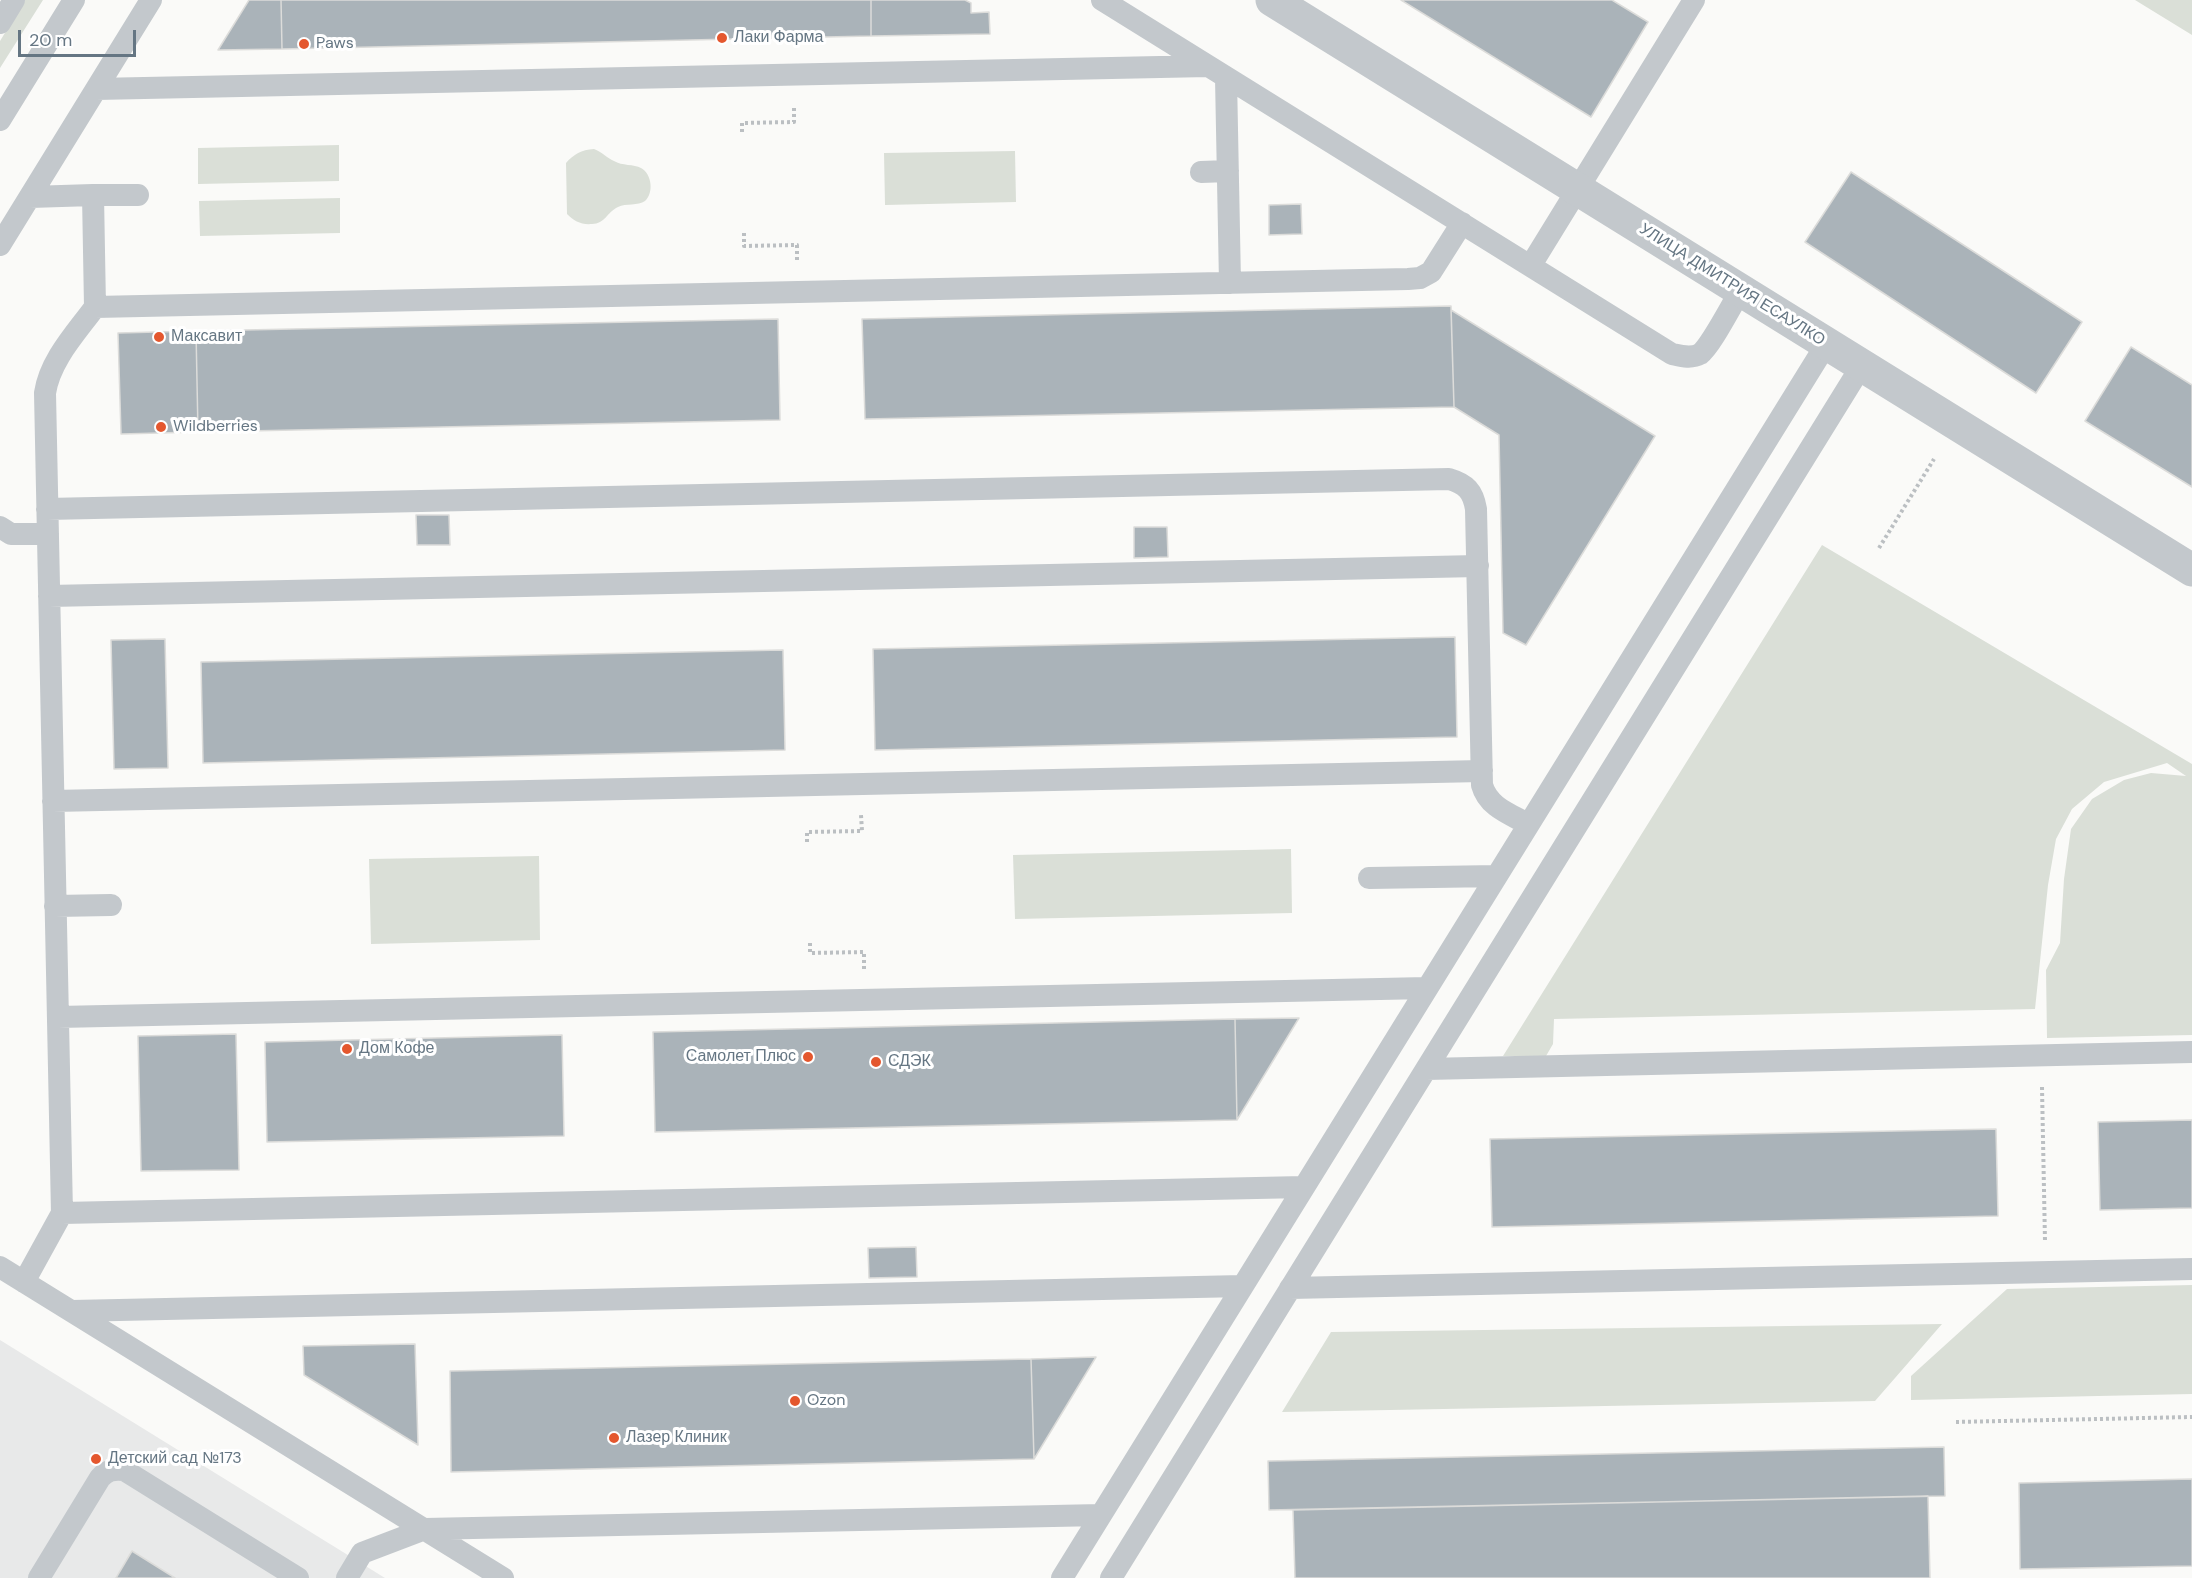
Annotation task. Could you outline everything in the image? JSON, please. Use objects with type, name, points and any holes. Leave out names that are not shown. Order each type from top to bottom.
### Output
[{"type":"street","name":"УЛИЦА ДМИТРИЯ ЕСАУЛКО","points":[[1272,0],[2192,570]]},
{"type":"lane","points":[[0,120],[74,0]]},
{"type":"lane","points":[[0,245],[151,0]]},
{"type":"lane","points":[[1102,0],[1672,354],[1686,357],[1700,354],[1741,290]]},
{"type":"lane","points":[[1531,265],[1694,0]]},
{"type":"lane","points":[[96,89],[1217,72]]},
{"type":"lane","points":[[1217,72],[1228,171],[1230,283]]},
{"type":"lane","points":[[1201,172],[1228,171]]},
{"type":"lane","points":[[24,1282],[62,1213],[45,393],[47,378],[53,364],[95,307],[93,195]]},
{"type":"lane","points":[[30,197],[138,195]]},
{"type":"lane","points":[[95,307],[1420,278],[1431,272],[1462,223]]},
{"type":"lane","points":[[1062,1578],[1827,343]]},
{"type":"lane","points":[[1111,1578],[1862,365]]},
{"type":"lane","points":[[47,509],[1449,479],[1463,483],[1474,495],[1478,566],[1482,785],[1486,797],[1494,804],[1528,824]]},
{"type":"lane","points":[[4,538],[48,534]]},
{"type":"lane","points":[[49,596],[1478,566]]},
{"type":"lane","points":[[53,801],[1482,771]]},
{"type":"lane","points":[[1369,878],[1497,876]]},
{"type":"lane","points":[[56,906],[111,904]]},
{"type":"lane","points":[[58,1017],[1427,988]]},
{"type":"lane","points":[[1426,1069],[2192,1053]]},
{"type":"lane","points":[[62,1213],[1304,1187]]},
{"type":"lane","points":[[0,1267],[503,1578]]},
{"type":"lane","points":[[1290,1288],[2192,1269]]},
{"type":"lane","points":[[72,1311],[1242,1286]]},
{"type":"lane","points":[[39,1578],[100,1478],[106,1471],[116,1469],[124,1470],[298,1578]]},
{"type":"lane","points":[[346,1578],[362,1553],[424,1529],[1101,1515]]},
{"type":"path","points":[[742,132],[742,123],[794,122]]},
{"type":"path","points":[[744,233],[744,246],[797,245]]},
{"type":"path","points":[[1879,548],[1934,459]]},
{"type":"path","points":[[807,842],[807,832],[862,831]]},
{"type":"path","points":[[810,943],[810,953],[864,952]]},
{"type":"path","points":[[2042,1056],[2046,1272]]},
{"type":"path","points":[[1956,1422],[2192,1417]]},
{"type":"shaded area","points":[[25,0],[43,0],[0,68],[0,41]]},
{"type":"shaded area","points":[[2135,0],[2192,0],[2192,35]]},
{"type":"shaded area","points":[[339,145],[339,181],[198,184],[198,148]]},
{"type":"shaded area","points":[[594,149],[617,163],[641,168],[648,175],[651,189],[648,198],[642,203],[621,206],[614,209],[600,222],[584,224],[575,221],[567,214],[566,163],[578,153]]},
{"type":"shaded area","points":[[1015,151],[1016,202],[885,205],[884,153]]},
{"type":"shaded area","points":[[340,198],[340,233],[200,236],[199,201]]},
{"type":"shaded area","points":[[1822,545],[2192,764],[2192,1035],[2047,1038],[2046,970],[2060,943],[2064,879],[2071,829],[2092,799],[2124,780],[2151,773],[2186,776],[2167,763],[2104,782],[2072,809],[2056,839],[2048,885],[2035,1009],[1554,1019],[1553,1044],[1546,1056],[1503,1056]]},
{"type":"shaded area","points":[[1291,849],[1292,913],[1015,919],[1013,855]]},
{"type":"shaded area","points":[[539,856],[540,940],[371,944],[369,859]]},
{"type":"shaded area","points":[[2192,1285],[2192,1394],[1911,1400],[1911,1376],[2007,1289]]},
{"type":"shaded area","points":[[1942,1324],[1875,1401],[1282,1412],[1331,1332]]},
{"type":"shaded area","name":"Детский сад №173","points":[[0,1340],[385,1578],[0,1578]]},
{"type":"building","points":[[249,0],[281,0],[282,49],[218,50]]},
{"type":"building","points":[[281,0],[871,0],[871,36],[282,49]]},
{"type":"building","points":[[871,0],[965,0],[971,3],[971,13],[989,12],[990,34],[871,36]]},
{"type":"building","points":[[1401,0],[1612,0],[1648,22],[1591,117]]},
{"type":"building","points":[[1851,172],[2082,322],[2036,393],[1805,242]]},
{"type":"building","points":[[1301,204],[1302,234],[1269,235],[1269,205]]},
{"type":"building","points":[[1451,306],[1454,407],[865,419],[862,319]]},
{"type":"building","points":[[1451,310],[1655,436],[1526,645],[1503,633],[1499,435],[1454,407]]},
{"type":"building","points":[[778,319],[780,420],[198,432],[196,331]]},
{"type":"building","points":[[196,331],[198,432],[121,434],[118,333]]},
{"type":"building","points":[[2131,347],[2192,385],[2192,487],[2085,421]]},
{"type":"building","points":[[416,515],[449,515],[450,545],[417,545]]},
{"type":"building","points":[[1134,527],[1167,527],[1168,557],[1134,558]]},
{"type":"building","points":[[1455,637],[1457,737],[875,750],[873,649]]},
{"type":"building","points":[[165,639],[168,768],[114,769],[111,640]]},
{"type":"building","points":[[783,650],[785,750],[203,763],[201,662]]},
{"type":"building","points":[[1299,1018],[1237,1120],[1235,1019]]},
{"type":"building","points":[[1235,1019],[1237,1120],[655,1132],[653,1032]]},
{"type":"building","points":[[236,1034],[239,1170],[141,1171],[138,1036]]},
{"type":"building","points":[[562,1035],[564,1136],[267,1142],[265,1042]]},
{"type":"building","points":[[2192,1120],[2192,1208],[2100,1210],[2098,1122]]},
{"type":"building","points":[[1996,1129],[1998,1216],[1492,1227],[1490,1139]]},
{"type":"building","points":[[916,1247],[917,1277],[869,1278],[868,1248]]},
{"type":"building","points":[[415,1344],[418,1445],[304,1375],[303,1346]]},
{"type":"building","points":[[1096,1357],[1034,1459],[1031,1359]]},
{"type":"building","points":[[1031,1359],[1034,1459],[451,1472],[450,1371]]},
{"type":"building","points":[[1944,1447],[1945,1496],[1269,1510],[1268,1461]]},
{"type":"building","points":[[2192,1479],[2192,1566],[2020,1569],[2019,1483]]},
{"type":"building","points":[[1928,1496],[1930,1578],[1295,1578],[1293,1510]]},
{"type":"building","points":[[132,1551],[175,1578],[116,1578]]},
{"type":"place","name":"Лаки Фарма","points":[[722,38]]},
{"type":"place","name":"Paws","points":[[304,44]]},
{"type":"place","name":"Максавит","points":[[159,337]]},
{"type":"place","name":"Wildberries","points":[[161,427]]},
{"type":"place","name":"Дом Кофе","points":[[347,1049]]},
{"type":"place","name":"Самолет Плюс","points":[[808,1057]]},
{"type":"place","name":"СДЭК","points":[[876,1062]]},
{"type":"place","name":"Ozon","points":[[795,1401]]},
{"type":"place","name":"Лазер Клиник","points":[[614,1438]]},
{"type":"place","name":"Детский сад №173","points":[[96,1459]]}]
